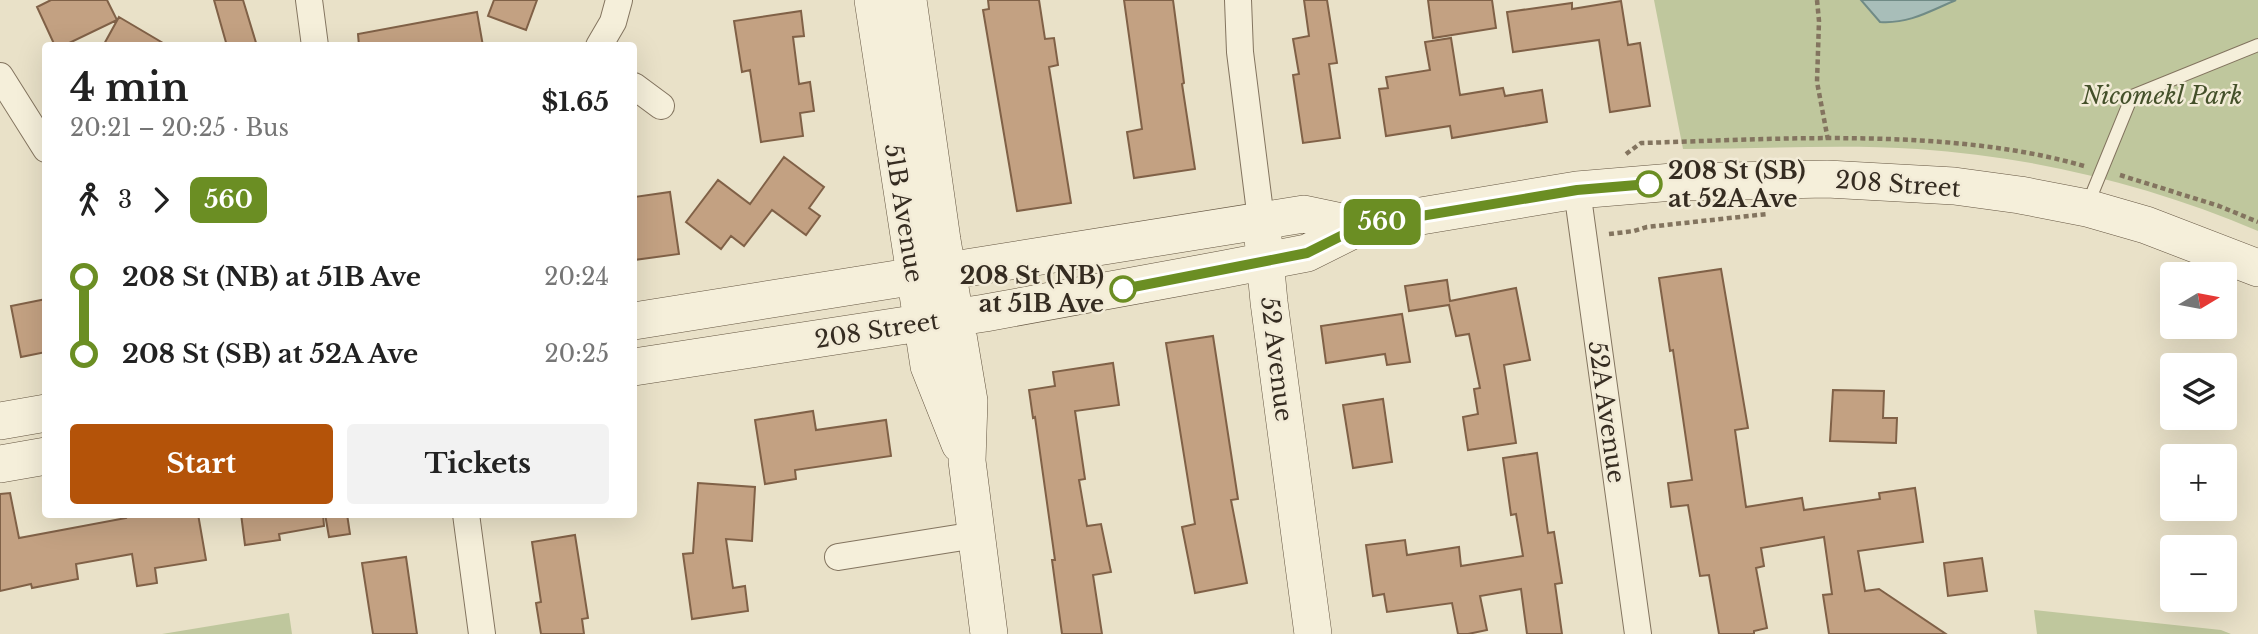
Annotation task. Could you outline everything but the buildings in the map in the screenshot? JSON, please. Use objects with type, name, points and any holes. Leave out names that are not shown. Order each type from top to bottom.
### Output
[{"type":"main road","name":"51B Avenue","points":[[873,0],[938,320],[968,401],[967,461],[989,634]]},
{"type":"main road","name":"51B Avenue","points":[[908,0],[931,275]]},
{"type":"main road","name":"208 Street","points":[[637,367],[1072,299],[1307,253],[1361,226],[1577,190],[1724,180],[1827,179],[1954,186],[2020,195],[2087,208],[2146,225],[2258,268]]},
{"type":"main road","name":"208 Street","points":[[637,321],[1304,214],[1361,226]]},
{"type":"main road","name":"52 Avenue","points":[[1261,220],[1313,634]]},
{"type":"main road","points":[[0,421],[42,414]]},
{"type":"main road","points":[[0,464],[42,457]]},
{"type":"street","points":[[309,0],[314,42]]},
{"type":"street","points":[[601,42],[613,22],[619,0]]},
{"type":"street","name":"52 Avenue","points":[[1238,0],[1240,52],[1261,220]]},
{"type":"street","points":[[0,76],[42,143]]},
{"type":"street","points":[[637,88],[661,106]]},
{"type":"street","name":"52A Avenue","points":[[1577,190],[1638,634]]},
{"type":"street","points":[[467,518],[482,634]]},
{"type":"street","points":[[838,557],[976,535]]},
{"type":"lane","points":[[2087,208],[2132,96],[2258,46]]},
{"type":"path","points":[[1817,0],[1817,82],[1828,140]]},
{"type":"path","points":[[1640,143],[1912,140],[2001,149],[2080,164]]},
{"type":"path","points":[[2120,176],[2219,206],[2258,222]]},
{"type":"path","points":[[1618,233],[1658,225],[1778,213]]},
{"type":"green space","name":"Nicomekl Park","points":[[1654,0],[2258,0],[2258,231],[2134,187],[2049,166],[2005,159],[1889,148],[1683,149]]},
{"type":"green space","points":[[2034,610],[2221,630],[2231,634],[2037,634]]},
{"type":"green space","points":[[289,613],[292,634],[162,634]]},
{"type":"water","points":[[1861,0],[1956,0],[1919,16],[1880,22]]},
{"type":"bus line","name":"560","points":[[1123,289],[1307,253],[1361,226],[1577,190],[1649,184]]},
{"type":"place","name":"208 St (SB) at 52A Ave","points":[[1649,184]]},
{"type":"place","name":"208 St (NB) at 51B Ave","points":[[1123,289]]}]
